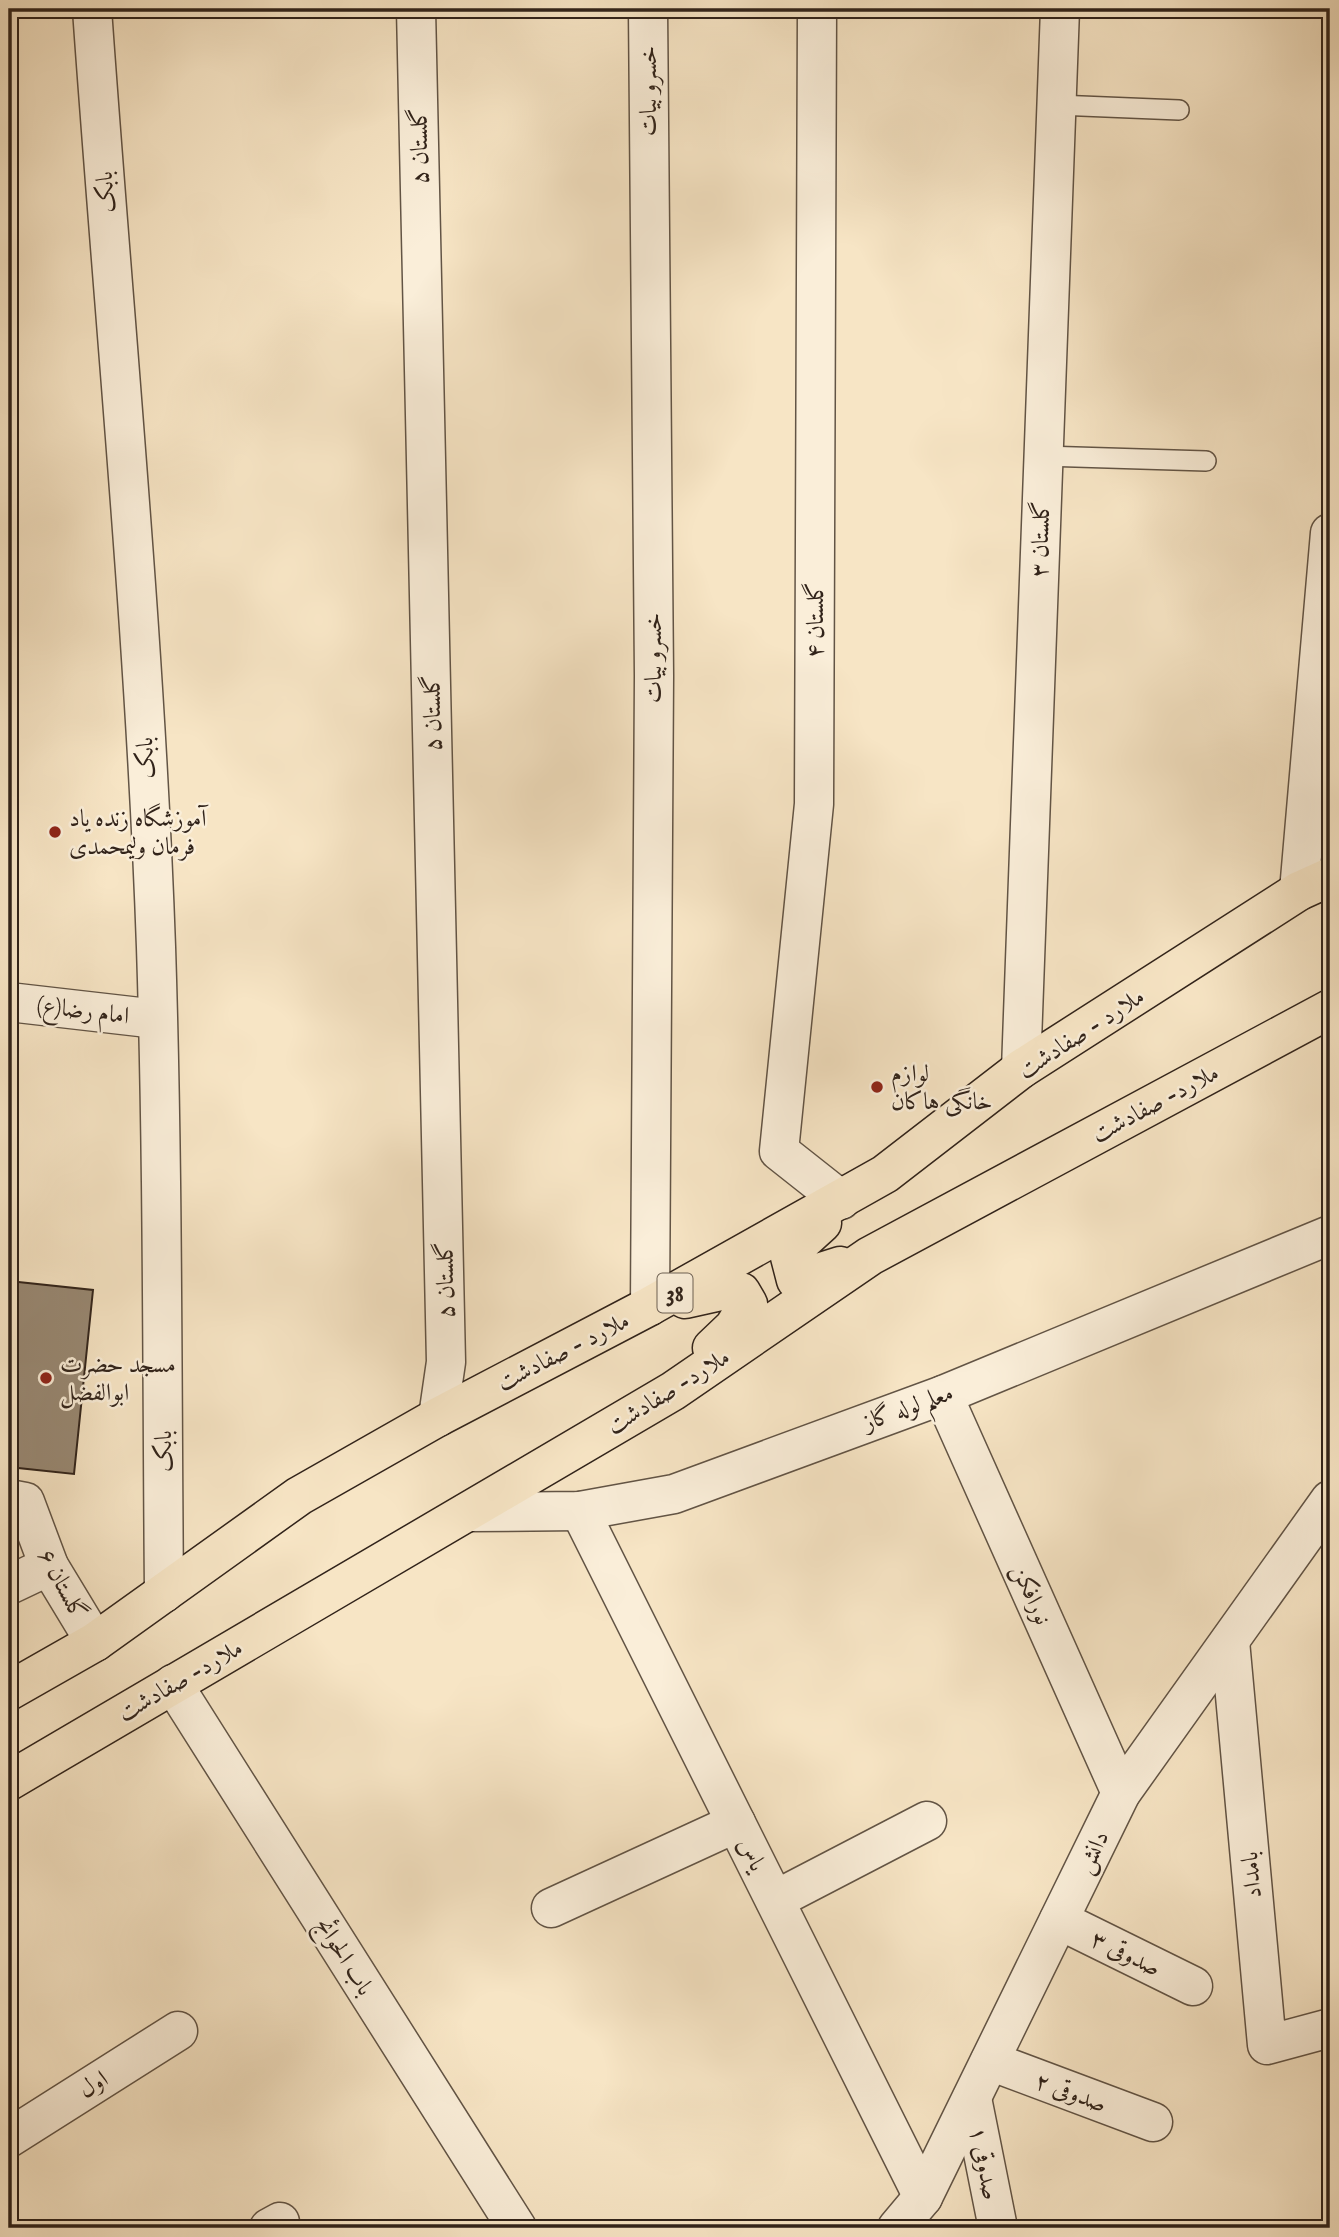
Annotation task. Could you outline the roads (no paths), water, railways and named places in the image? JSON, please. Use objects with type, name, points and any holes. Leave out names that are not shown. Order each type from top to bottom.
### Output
[{"type":"highway","name":"ملارد - صفادشت","points":[[9,1691],[95,1642],[299,1496],[438,1417],[650,1306],[884,1174],[1021,1069],[1315,884]]},
{"type":"highway","name":"ملارد- صفادشت","points":[[9,1781],[673,1391],[870,1256],[1330,1009]]},
{"type":"highway","points":[[870,1256],[796,1280],[789,1254],[884,1174]]},
{"type":"highway","points":[[650,1306],[730,1289],[741,1292],[748,1304],[734,1327],[673,1391]]},
{"type":"street","name":"بابک","points":[[92,9],[110,274],[132,510],[157,1019],[164,1593]]},
{"type":"street","name":"گلستان ۵","points":[[416,9],[446,1348],[438,1417]]},
{"type":"street","name":"خسرو بیات","points":[[648,9],[654,676],[650,1306]]},
{"type":"street","name":"گلستان ۴","points":[[817,9],[814,804],[779,1151],[841,1200]]},
{"type":"street","name":"گلستان ۳","points":[[1021,1069],[1060,9]]},
{"type":"street","points":[[1315,884],[1330,533]]},
{"type":"street","name":"امام رضا(ع)","points":[[9,1002],[157,1019]]},
{"type":"street","name":"معلم لوله گاز","points":[[468,1513],[580,1511],[674,1494],[943,1395],[1330,1235]]},
{"type":"street","name":"نورافکن","points":[[943,1395],[1121,1793]]},
{"type":"street","name":"گلستان ۶","points":[[9,1499],[25,1502],[49,1566],[95,1642]]},
{"type":"street","name":"دانش","points":[[897,2228],[923,2197],[1121,1793],[1330,1500]]},
{"type":"street","name":"یاس","points":[[580,1511],[923,2197]]},
{"type":"street","points":[[9,1586],[49,1566]]},
{"type":"street","name":"بامداد","points":[[1230,1641],[1267,2045],[1330,2028]]},
{"type":"street","name":"باب الحوائج","points":[[173,1684],[517,2228]]},
{"type":"street","points":[[775,1900],[927,1821]]},
{"type":"street","points":[[551,1908],[736,1823]]},
{"type":"street","name":"صدوقی ۳","points":[[1059,1920],[1193,1986]]},
{"type":"street","name":"اول","points":[[9,2138],[178,2031]]},
{"type":"street","name":"صدوقی ۲","points":[[990,2062],[1153,2122]]},
{"type":"street","name":"صدوقی ۱","points":[[972,2098],[998,2228]]},
{"type":"lane","points":[[1057,105],[1179,110]]},
{"type":"lane","points":[[1043,456],[1206,461]]},
{"type":"place","name":"آموزشگاه زنده یاد فرمان ولیمحمدی","points":[[55,832]]},
{"type":"place","name":"لوازم خانگی هاکان","points":[[877,1087]]},
{"type":"place","name":"مسجد حضرت ابوالفضل","points":[[46,1378]]}]
